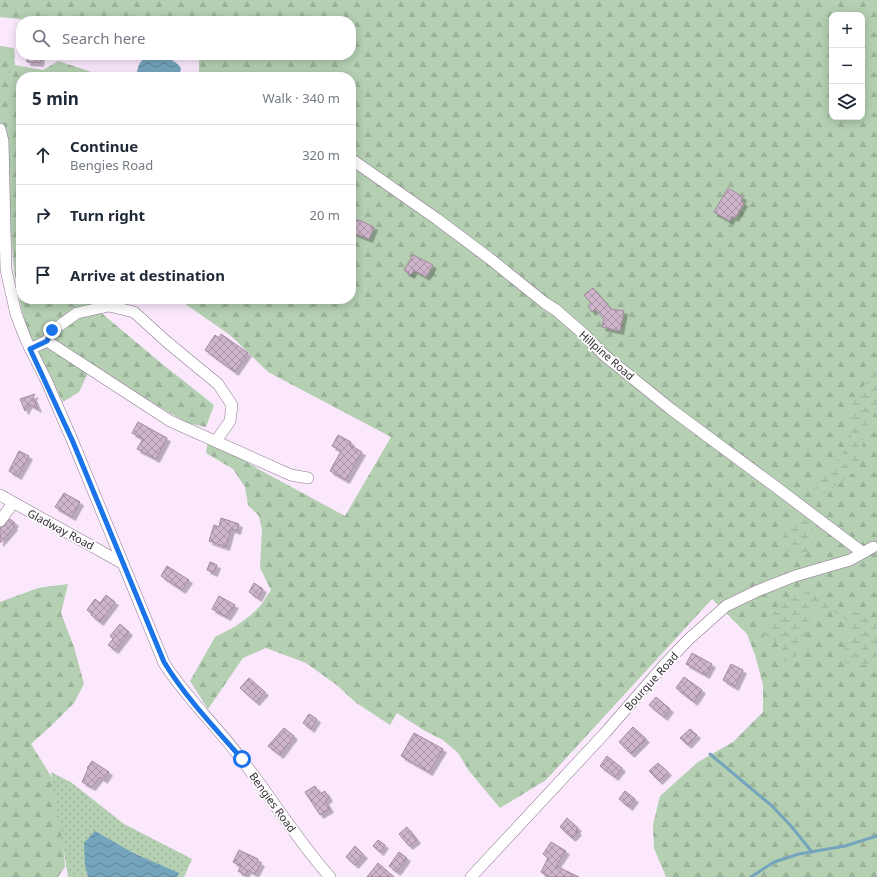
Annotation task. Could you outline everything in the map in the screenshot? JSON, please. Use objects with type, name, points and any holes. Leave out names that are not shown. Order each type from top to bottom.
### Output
[{"type":"street","name":"Bengies Road","points":[[0,129],[4,141],[6,270],[16,314],[30,349],[73,442],[164,662],[173,678],[242,759],[303,845],[330,877]]},
{"type":"street","name":"Hillpine Road","points":[[356,162],[437,219],[489,258],[533,294],[556,310],[586,336],[604,355],[672,410],[862,552]]},
{"type":"street","points":[[0,256],[6,270]]},
{"type":"street","points":[[30,349],[47,341],[52,330],[77,313],[108,306],[134,312],[167,342],[218,384],[232,405],[230,421],[216,441]]},
{"type":"street","points":[[47,341],[170,421],[291,475],[308,478]]},
{"type":"street","name":"Gladway Road","points":[[0,495],[122,563]]},
{"type":"street","points":[[0,521],[13,503]]},
{"type":"street","name":"Bourque Road","points":[[471,877],[605,733],[665,664],[706,623],[726,606],[757,591],[794,576],[850,560],[872,547]]},
{"type":"green space","points":[[0,0],[877,0],[877,877],[666,877],[654,848],[653,825],[660,796],[698,762],[733,742],[763,712],[763,685],[755,655],[747,634],[712,599],[546,780],[500,808],[469,771],[458,753],[443,740],[425,731],[397,713],[390,725],[355,702],[338,686],[306,663],[266,648],[243,658],[208,709],[190,681],[215,637],[236,626],[251,615],[260,606],[271,590],[260,568],[262,530],[259,516],[248,505],[245,487],[233,469],[206,453],[208,439],[260,470],[345,516],[391,437],[268,372],[230,335],[185,304],[356,304],[356,72],[199,72],[199,60],[356,60],[356,16],[16,16],[16,19],[0,17]]},
{"type":"green space","points":[[0,46],[14,48],[15,65],[43,70],[58,61],[90,72],[16,72],[16,281],[8,207],[5,137],[0,122]]},
{"type":"green space","points":[[20,304],[100,304],[99,311],[214,405],[206,427],[187,423],[128,388],[89,371],[79,392],[63,402],[29,335]]},
{"type":"green space","points":[[877,368],[877,409],[864,431],[862,454],[853,473],[819,496],[811,496],[821,479],[849,444],[851,436],[849,415],[853,402],[860,390]]},
{"type":"green space","points":[[802,518],[810,524],[813,538],[808,552],[795,554],[787,551],[782,541],[788,526],[797,519]]},
{"type":"green space","points":[[68,584],[61,613],[74,647],[84,684],[74,703],[31,744],[56,784],[60,806],[65,867],[58,877],[0,877],[0,602],[38,588]]},
{"type":"green space","points":[[806,593],[821,598],[831,605],[859,613],[877,625],[877,661],[860,666],[846,663],[842,656],[850,631],[848,622],[837,614],[828,610],[814,609],[799,651],[794,658],[788,661],[781,661],[780,657],[782,644],[777,641],[763,641],[765,629],[771,616],[781,605],[793,596]]},
{"type":"green space","points":[[51,772],[72,783],[124,824],[192,859],[184,877],[68,877]]},
{"type":"water","points":[[172,60],[181,68],[180,72],[137,72],[141,61]]},
{"type":"water","points":[[95,831],[133,853],[179,873],[177,877],[88,877],[85,865],[84,843]]},
{"type":"building","points":[[27,60],[40,60],[40,63],[27,62]]},
{"type":"building","points":[[728,188],[743,197],[741,201],[744,203],[735,218],[732,216],[730,221],[714,212]]},
{"type":"building","points":[[356,220],[374,227],[369,239],[356,234]]},
{"type":"building","points":[[413,255],[433,265],[426,277],[414,270],[411,275],[404,270]]},
{"type":"building","points":[[593,288],[611,309],[624,311],[620,331],[602,327],[604,319],[595,309],[592,312],[588,306],[591,303],[584,295]]},
{"type":"building","points":[[221,334],[248,353],[235,372],[205,350],[215,335],[219,338]]},
{"type":"building","points":[[35,394],[33,397],[38,409],[29,404],[25,411],[20,399]]},
{"type":"building","points":[[138,422],[167,438],[156,459],[137,449],[143,439],[132,433]]},
{"type":"building","points":[[338,435],[351,442],[350,445],[362,452],[346,480],[330,471],[341,451],[332,446]]},
{"type":"building","points":[[19,451],[29,456],[18,476],[9,471]]},
{"type":"building","points":[[64,493],[80,502],[72,517],[55,507]]},
{"type":"building","points":[[221,518],[239,524],[237,531],[231,529],[226,547],[209,541],[214,525],[219,527]]},
{"type":"building","points":[[10,519],[15,523],[13,526],[14,527],[0,543],[0,528]]},
{"type":"building","points":[[210,562],[217,565],[214,573],[207,570]]},
{"type":"building","points":[[167,566],[189,580],[182,590],[161,576]]},
{"type":"building","points":[[254,583],[263,589],[258,598],[249,592]]},
{"type":"building","points":[[106,595],[115,602],[100,622],[87,610],[95,599],[100,603]]},
{"type":"building","points":[[219,596],[235,605],[227,617],[212,609]]},
{"type":"building","points":[[120,624],[129,632],[115,650],[108,645],[113,639],[110,636]]},
{"type":"building","points":[[692,653],[712,664],[706,675],[686,664]]},
{"type":"building","points":[[731,664],[743,670],[735,687],[723,680]]},
{"type":"building","points":[[684,677],[702,690],[694,702],[676,688]]},
{"type":"building","points":[[249,678],[265,692],[256,702],[240,688]]},
{"type":"building","points":[[656,697],[670,709],[664,717],[649,705]]},
{"type":"building","points":[[309,714],[317,719],[311,729],[303,723]]},
{"type":"building","points":[[633,727],[646,739],[631,754],[619,742]]},
{"type":"building","points":[[284,728],[294,736],[280,755],[268,746]]},
{"type":"building","points":[[690,729],[697,735],[688,745],[680,738]]},
{"type":"building","points":[[414,733],[443,749],[429,772],[401,756]]},
{"type":"building","points":[[607,756],[622,768],[615,777],[600,766]]},
{"type":"building","points":[[92,761],[109,772],[104,780],[100,777],[92,787],[82,782],[88,769],[87,768]]},
{"type":"building","points":[[658,763],[668,772],[659,781],[649,771]]},
{"type":"building","points":[[315,786],[320,794],[325,791],[329,798],[325,801],[330,809],[320,815],[305,792]]},
{"type":"building","points":[[625,791],[635,799],[629,807],[619,799]]},
{"type":"building","points":[[567,818],[578,828],[576,830],[578,832],[572,838],[560,827]]},
{"type":"building","points":[[407,827],[417,840],[409,846],[399,834]]},
{"type":"building","points":[[378,840],[385,845],[380,852],[373,846]]},
{"type":"building","points":[[551,842],[566,851],[556,866],[579,877],[549,877],[541,872],[548,858],[543,854]]},
{"type":"building","points":[[355,846],[364,855],[355,865],[346,857]]},
{"type":"building","points":[[239,850],[258,859],[257,861],[261,863],[255,874],[248,870],[245,875],[238,871],[241,866],[233,862]]},
{"type":"building","points":[[399,852],[407,858],[397,872],[389,866]]},
{"type":"building","points":[[378,863],[394,877],[367,877]]},
{"type":"waterway","points":[[710,754],[772,806],[791,826],[812,852]]},
{"type":"waterway","points":[[751,877],[774,862],[799,854],[845,846],[877,836]]},
{"type":"route","points":[[52,330],[47,341],[30,349],[46,380],[73,442],[164,662],[173,678],[192,702],[242,759]]}]
